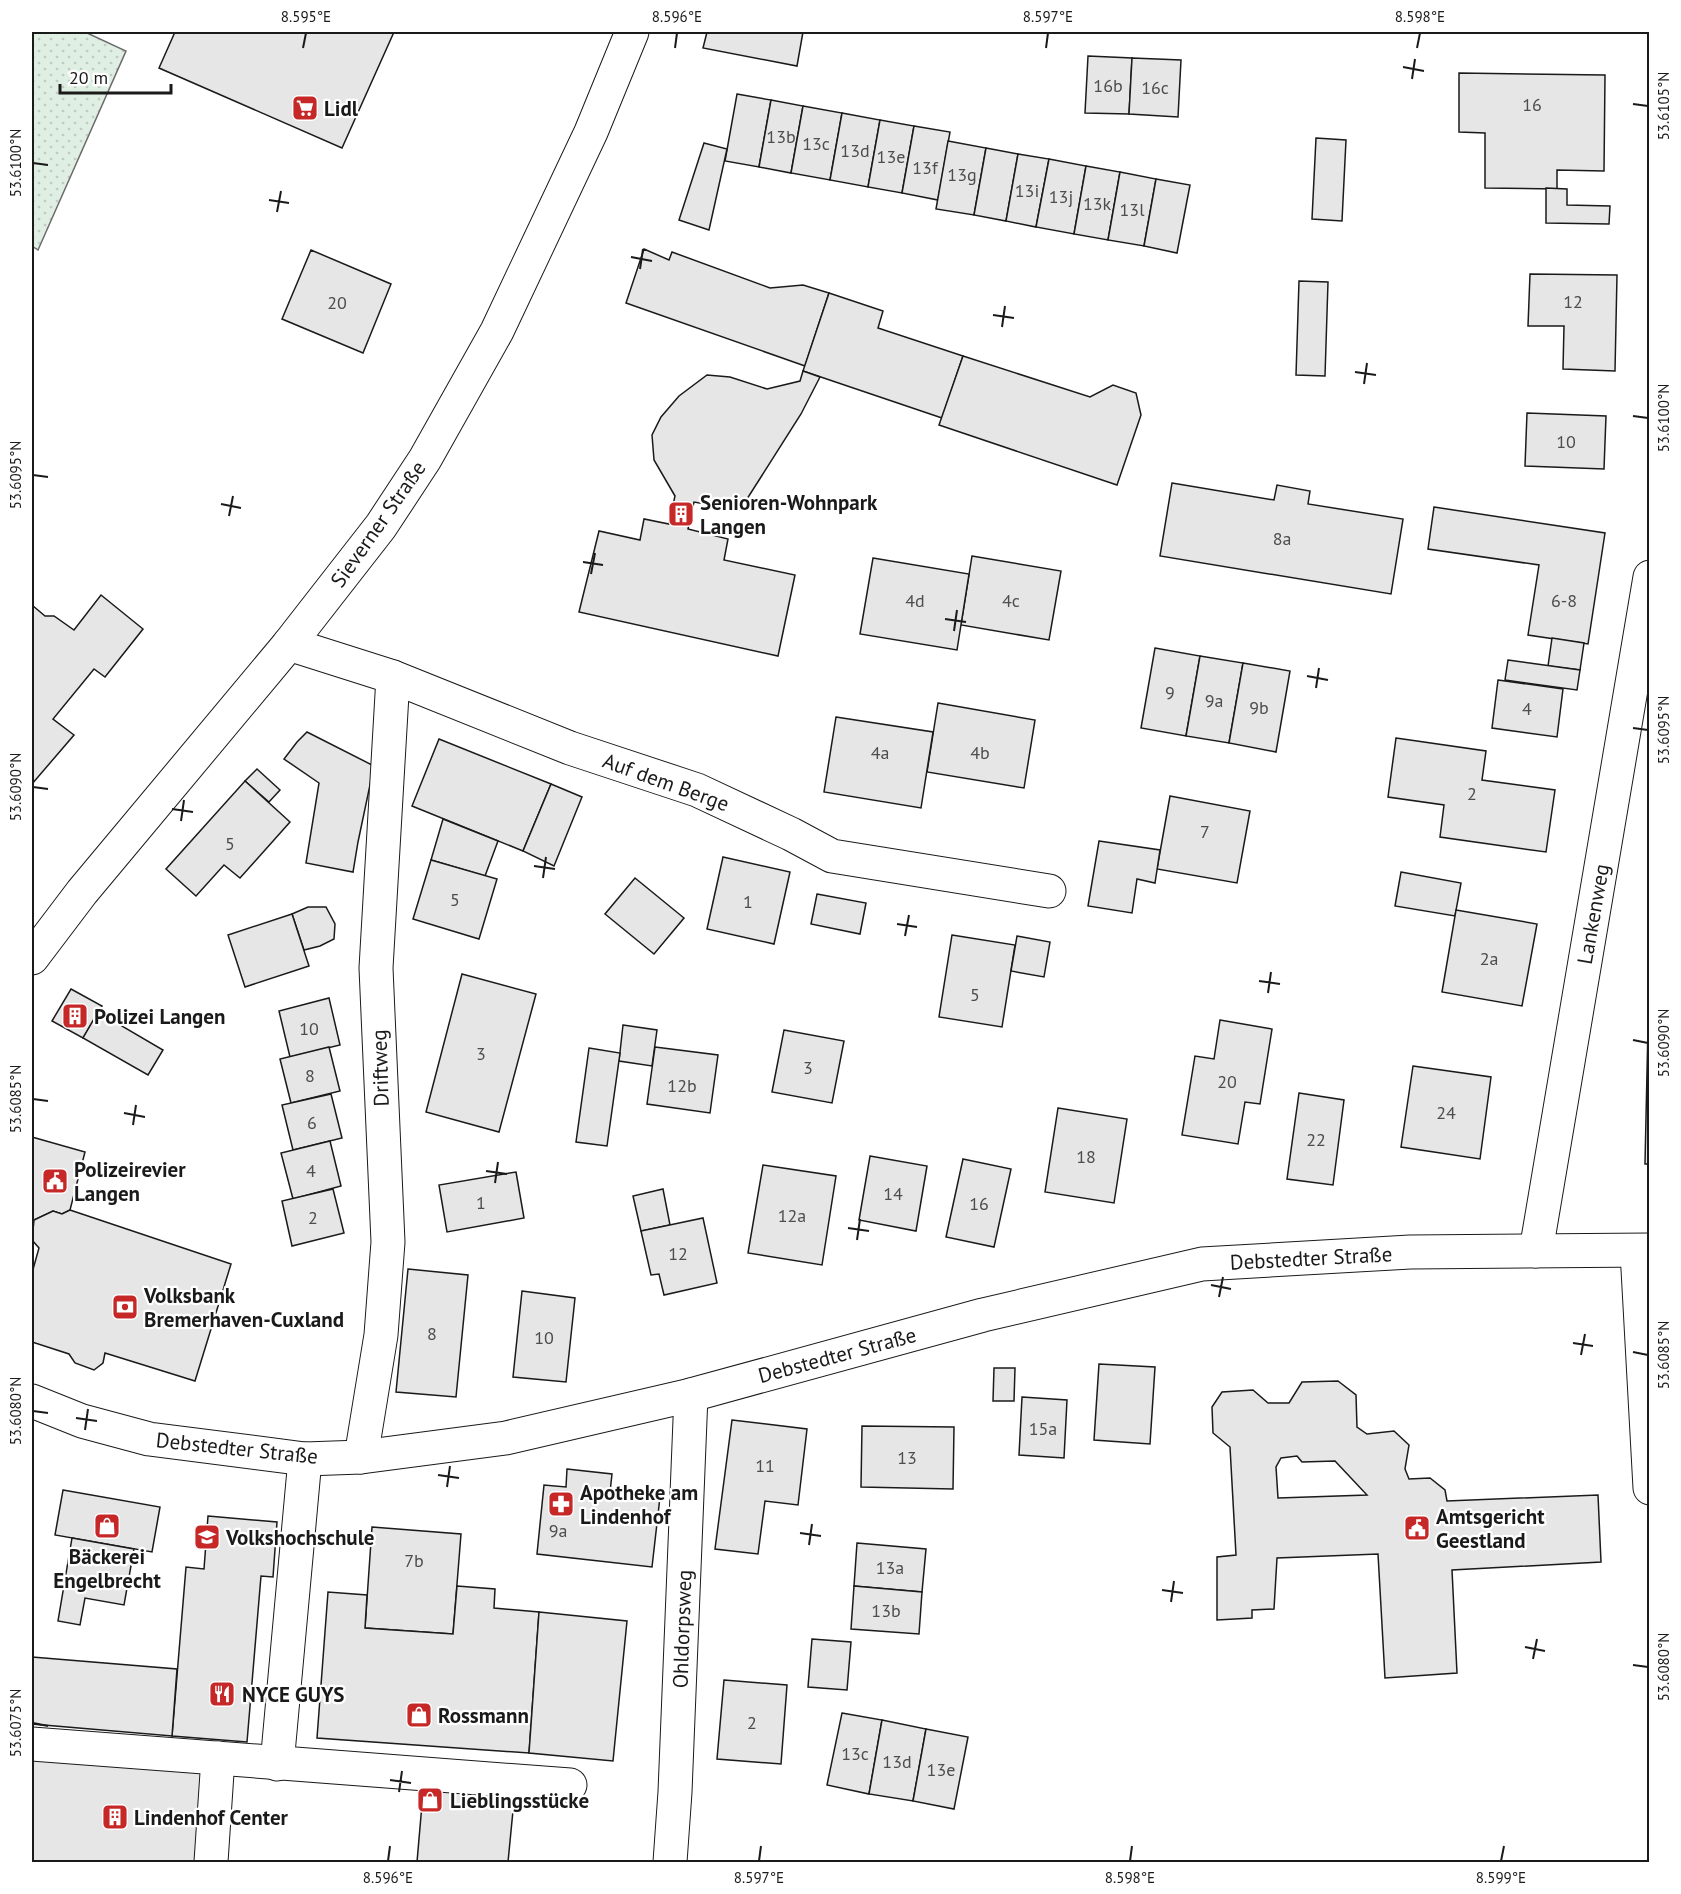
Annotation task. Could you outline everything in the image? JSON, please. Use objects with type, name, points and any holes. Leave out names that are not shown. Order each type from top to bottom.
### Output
[{"type":"street","name":"Sieverner Straße","points":[[32,958],[88,884],[289,644],[381,526],[425,459],[496,332],[591,132],[632,32]]},
{"type":"street","name":"Lankenweg","points":[[1536,1251],[1650,577]]},
{"type":"street","name":"Auf dem Berge","points":[[289,644],[393,677],[570,748],[697,790],[832,856],[1049,891]]},
{"type":"street","name":"Driftweg","points":[[361,1457],[381,1335],[388,1242],[376,968],[393,677]]},
{"type":"street","name":"Debstedter Straße","points":[[32,1401],[82,1421],[149,1439],[304,1459],[361,1457],[506,1438],[691,1395],[982,1316],[1202,1264],[1410,1252],[1643,1250]]},
{"type":"street","points":[[1643,1250],[1650,1488]]},
{"type":"street","name":"Ohldorpsweg","points":[[670,1863],[675,1792],[691,1395]]},
{"type":"street","points":[[278,1764],[304,1459]]},
{"type":"street","points":[[32,1744],[570,1785]]},
{"type":"street","points":[[211,1863],[218,1758]]},
{"type":"green space","points":[[32,32],[85,32],[126,51],[38,250],[32,246]]},
{"type":"building","name":"Lidl","points":[[175,32],[394,32],[342,148],[159,68]]},
{"type":"building","points":[[707,32],[803,32],[797,66],[703,48]]},
{"type":"building","points":[[1088,56],[1132,58],[1129,114],[1085,113]]},
{"type":"building","points":[[1132,58],[1181,60],[1178,117],[1129,114]]},
{"type":"building","points":[[1459,73],[1605,75],[1604,171],[1557,170],[1557,189],[1485,188],[1485,133],[1459,132]]},
{"type":"building","points":[[737,94],[771,100],[759,167],[725,161]]},
{"type":"building","points":[[771,100],[803,106],[791,173],[759,167]]},
{"type":"building","points":[[803,106],[842,113],[830,180],[791,173]]},
{"type":"building","points":[[842,113],[880,120],[868,187],[830,180]]},
{"type":"building","points":[[880,120],[914,126],[902,193],[868,187]]},
{"type":"building","points":[[914,126],[950,132],[938,200],[902,193]]},
{"type":"building","points":[[1316,138],[1346,140],[1342,221],[1312,219]]},
{"type":"building","points":[[948,141],[986,148],[974,215],[936,209]]},
{"type":"building","points":[[704,143],[727,149],[709,230],[679,220]]},
{"type":"building","points":[[986,148],[1018,154],[1006,221],[974,215]]},
{"type":"building","points":[[1018,154],[1049,159],[1036,227],[1006,221]]},
{"type":"building","points":[[1049,159],[1086,166],[1074,234],[1036,227]]},
{"type":"building","points":[[1086,166],[1120,172],[1108,240],[1074,234]]},
{"type":"building","points":[[1120,172],[1156,179],[1144,246],[1108,240]]},
{"type":"building","points":[[1156,179],[1190,185],[1177,253],[1144,246]]},
{"type":"building","points":[[1546,188],[1567,189],[1567,205],[1610,206],[1609,224],[1546,223]]},
{"type":"building","points":[[644,249],[669,260],[672,252],[770,288],[803,285],[829,293],[805,366],[626,303]]},
{"type":"building","points":[[311,250],[391,284],[363,353],[282,319]]},
{"type":"building","points":[[1530,274],[1617,275],[1615,371],[1563,369],[1564,326],[1528,326]]},
{"type":"building","points":[[1299,281],[1328,282],[1325,376],[1296,375]]},
{"type":"building","points":[[829,293],[883,311],[878,328],[963,356],[942,418],[803,371]]},
{"type":"building","points":[[963,356],[1090,397],[1113,385],[1136,393],[1141,415],[1117,485],[939,425]]},
{"type":"building","name":"Senioren-Wohnpark Langen","points":[[803,371],[820,377],[801,414],[740,510],[694,502],[688,529],[728,539],[724,560],[795,575],[778,656],[579,612],[599,531],[640,540],[644,519],[669,524],[675,496],[654,460],[652,435],[661,417],[679,396],[707,375],[730,377],[767,389],[800,381]]},
{"type":"building","points":[[1527,413],[1606,416],[1604,469],[1525,466]]},
{"type":"building","points":[[1172,483],[1274,500],[1277,485],[1310,491],[1308,504],[1403,519],[1391,594],[1160,556]]},
{"type":"building","points":[[1434,507],[1605,533],[1588,644],[1528,635],[1539,565],[1428,549]]},
{"type":"building","points":[[972,556],[1061,571],[1049,640],[961,625]]},
{"type":"building","points":[[873,558],[969,574],[957,650],[860,634]]},
{"type":"building","points":[[101,595],[143,629],[105,677],[94,669],[53,719],[74,735],[32,784],[32,605],[45,616],[54,616],[74,630]]},
{"type":"building","points":[[1552,638],[1584,643],[1580,670],[1548,666]]},
{"type":"building","points":[[1155,648],[1200,656],[1186,736],[1141,728]]},
{"type":"building","points":[[1200,656],[1243,663],[1229,743],[1186,736]]},
{"type":"building","points":[[1508,660],[1580,670],[1577,690],[1505,680]]},
{"type":"building","points":[[1243,663],[1290,671],[1276,752],[1229,743]]},
{"type":"building","points":[[1498,680],[1563,689],[1557,737],[1492,728]]},
{"type":"building","points":[[938,703],[1035,720],[1024,788],[927,772]]},
{"type":"building","points":[[836,717],[933,732],[921,808],[824,792]]},
{"type":"building","points":[[307,732],[374,766],[353,872],[306,863],[319,783],[284,759]]},
{"type":"building","points":[[1396,738],[1486,751],[1482,780],[1555,790],[1546,852],[1440,837],[1444,805],[1388,797]]},
{"type":"building","points":[[439,739],[551,784],[523,851],[412,806]]},
{"type":"building","points":[[257,769],[280,790],[269,802],[245,781]]},
{"type":"building","points":[[245,781],[290,822],[240,878],[224,865],[196,896],[166,869]]},
{"type":"building","points":[[551,784],[582,797],[554,866],[523,851]]},
{"type":"building","points":[[1170,796],[1250,811],[1237,883],[1157,869]]},
{"type":"building","points":[[443,819],[498,841],[485,876],[431,860]]},
{"type":"building","points":[[1099,841],[1160,850],[1155,883],[1137,879],[1132,913],[1088,906]]},
{"type":"building","points":[[723,857],[790,872],[774,944],[707,929]]},
{"type":"building","points":[[431,860],[497,879],[479,939],[413,919]]},
{"type":"building","points":[[1401,872],[1461,883],[1455,916],[1395,906]]},
{"type":"building","points":[[635,878],[684,918],[654,954],[605,914]]},
{"type":"building","points":[[817,894],[866,903],[860,934],[811,924]]},
{"type":"building","points":[[308,907],[326,907],[335,924],[334,939],[304,950],[292,914]]},
{"type":"building","points":[[1456,910],[1537,924],[1522,1006],[1442,992]]},
{"type":"building","points":[[292,914],[309,966],[245,987],[228,935]]},
{"type":"building","points":[[952,935],[1015,945],[1002,1027],[939,1017]]},
{"type":"building","points":[[1017,936],[1050,942],[1044,977],[1011,971]]},
{"type":"building","points":[[462,974],[536,994],[499,1132],[426,1112]]},
{"type":"building","points":[[1650,979],[1650,1164],[1645,1164],[1649,981]]},
{"type":"building","name":"Polizei Langen","points":[[71,989],[102,1006],[83,1038],[52,1021]]},
{"type":"building","points":[[329,998],[340,1045],[290,1057],[279,1011]]},
{"type":"building","points":[[98,1012],[163,1050],[148,1075],[83,1038]]},
{"type":"building","points":[[1220,1020],[1272,1029],[1260,1104],[1245,1102],[1238,1144],[1182,1135],[1195,1056],[1214,1059]]},
{"type":"building","points":[[623,1025],[657,1030],[652,1066],[619,1061]]},
{"type":"building","points":[[784,1030],[844,1041],[832,1103],[772,1092]]},
{"type":"building","points":[[329,1047],[340,1091],[291,1103],[280,1059]]},
{"type":"building","points":[[655,1047],[718,1055],[710,1113],[647,1104]]},
{"type":"building","points":[[589,1048],[620,1053],[607,1146],[576,1142]]},
{"type":"building","points":[[1413,1066],[1491,1077],[1480,1159],[1401,1147]]},
{"type":"building","points":[[1299,1093],[1344,1100],[1333,1185],[1287,1179]]},
{"type":"building","points":[[331,1094],[342,1138],[293,1150],[282,1105]]},
{"type":"building","points":[[1058,1108],[1127,1119],[1114,1203],[1045,1192]]},
{"type":"building","name":"Polizeirevier Langen","points":[[32,1137],[85,1152],[70,1210],[62,1214],[53,1211],[34,1220],[32,1227]]},
{"type":"building","points":[[330,1141],[341,1186],[293,1199],[281,1153]]},
{"type":"building","points":[[870,1156],[927,1166],[916,1231],[859,1220]]},
{"type":"building","points":[[963,1159],[1011,1169],[994,1247],[946,1237]]},
{"type":"building","points":[[763,1165],[836,1176],[822,1265],[748,1253]]},
{"type":"building","points":[[516,1172],[524,1218],[447,1232],[439,1185]]},
{"type":"building","points":[[333,1189],[344,1233],[292,1246],[282,1201]]},
{"type":"building","points":[[663,1189],[670,1225],[641,1231],[633,1196]]},
{"type":"building","name":"Volksbank Bremerhaven-Cuxland","points":[[70,1210],[231,1264],[195,1381],[105,1353],[103,1363],[94,1370],[75,1363],[69,1354],[32,1342],[32,1273],[39,1248],[32,1240],[34,1220],[53,1211],[62,1214]]},
{"type":"building","points":[[703,1218],[717,1283],[664,1295],[659,1274],[651,1275],[641,1231]]},
{"type":"building","points":[[408,1269],[468,1275],[456,1397],[396,1392]]},
{"type":"building","points":[[522,1291],[575,1298],[566,1382],[513,1377]]},
{"type":"building","points":[[1099,1364],[1155,1367],[1150,1444],[1094,1440]]},
{"type":"building","points":[[994,1368],[1015,1368],[1014,1401],[993,1401]]},
{"type":"building","name":"Amtsgericht Geestland","points":[[1338,1381],[1356,1395],[1357,1427],[1367,1434],[1394,1431],[1409,1445],[1405,1469],[1409,1479],[1430,1478],[1445,1490],[1447,1501],[1598,1495],[1601,1562],[1452,1570],[1457,1673],[1385,1678],[1378,1554],[1277,1558],[1274,1609],[1252,1610],[1252,1618],[1217,1620],[1217,1557],[1236,1555],[1230,1447],[1213,1433],[1212,1407],[1222,1392],[1253,1390],[1268,1403],[1289,1403],[1302,1382]],"holes":[[[1297,1456],[1302,1462],[1335,1461],[1367,1495],[1278,1498],[1276,1467],[1281,1458]]]},
{"type":"building","points":[[1022,1397],[1067,1400],[1064,1458],[1019,1455]]},
{"type":"building","points":[[732,1420],[807,1429],[798,1505],[765,1501],[758,1554],[715,1549]]},
{"type":"building","points":[[862,1426],[954,1427],[953,1489],[861,1487]]},
{"type":"building","points":[[567,1469],[612,1474],[610,1492],[660,1497],[652,1567],[537,1554],[544,1485],[566,1487]]},
{"type":"building","points":[[63,1490],[160,1507],[152,1552],[55,1535]]},
{"type":"building","points":[[208,1516],[277,1522],[273,1577],[261,1576],[247,1742],[172,1736],[186,1567],[204,1569]]},
{"type":"building","points":[[372,1527],[461,1534],[453,1634],[365,1628]]},
{"type":"building","points":[[72,1538],[134,1549],[124,1605],[85,1598],[80,1625],[58,1621]]},
{"type":"building","points":[[857,1543],[926,1549],[922,1592],[854,1586]]},
{"type":"building","points":[[457,1586],[495,1589],[494,1608],[539,1612],[529,1753],[317,1738],[328,1592],[367,1595],[365,1628],[453,1634]]},
{"type":"building","points":[[854,1586],[922,1592],[919,1634],[851,1629]]},
{"type":"building","points":[[539,1612],[627,1621],[613,1761],[529,1753]]},
{"type":"building","points":[[812,1639],[851,1642],[847,1690],[808,1687]]},
{"type":"building","points":[[32,1657],[177,1669],[172,1736],[32,1724]]},
{"type":"building","points":[[724,1680],[787,1685],[781,1764],[717,1759]]},
{"type":"building","points":[[842,1713],[882,1720],[869,1794],[827,1785]]},
{"type":"building","points":[[882,1720],[926,1729],[913,1801],[869,1794]]},
{"type":"building","points":[[926,1729],[968,1737],[954,1809],[913,1801]]},
{"type":"building","name":"Lindenhof Center","points":[[32,1756],[203,1772],[195,1862],[32,1862]]},
{"type":"building","points":[[424,1781],[515,1790],[508,1862],[417,1862]]},
{"type":"place","name":"Lidl","points":[[305,108]]},
{"type":"place","name":"Senioren-Wohnpark Langen","points":[[681,514]]},
{"type":"place","name":"Polizei Langen","points":[[75,1016]]},
{"type":"place","name":"Polizeirevier Langen","points":[[55,1181]]},
{"type":"place","name":"Volksbank Bremerhaven-Cuxland","points":[[125,1307]]},
{"type":"place","name":"Apotheke am Lindenhof","points":[[561,1504]]},
{"type":"place","name":"Bäckerei Engelbrecht","points":[[107,1526]]},
{"type":"place","name":"Amtsgericht Geestland","points":[[1417,1528]]},
{"type":"place","name":"Volkshochschule","points":[[207,1537]]},
{"type":"place","name":"NYCE GUYS","points":[[222,1694]]},
{"type":"place","name":"Rossmann","points":[[419,1715]]},
{"type":"place","name":"Lieblingsstücke","points":[[430,1800]]},
{"type":"place","name":"Lindenhof Center","points":[[115,1817]]}]
